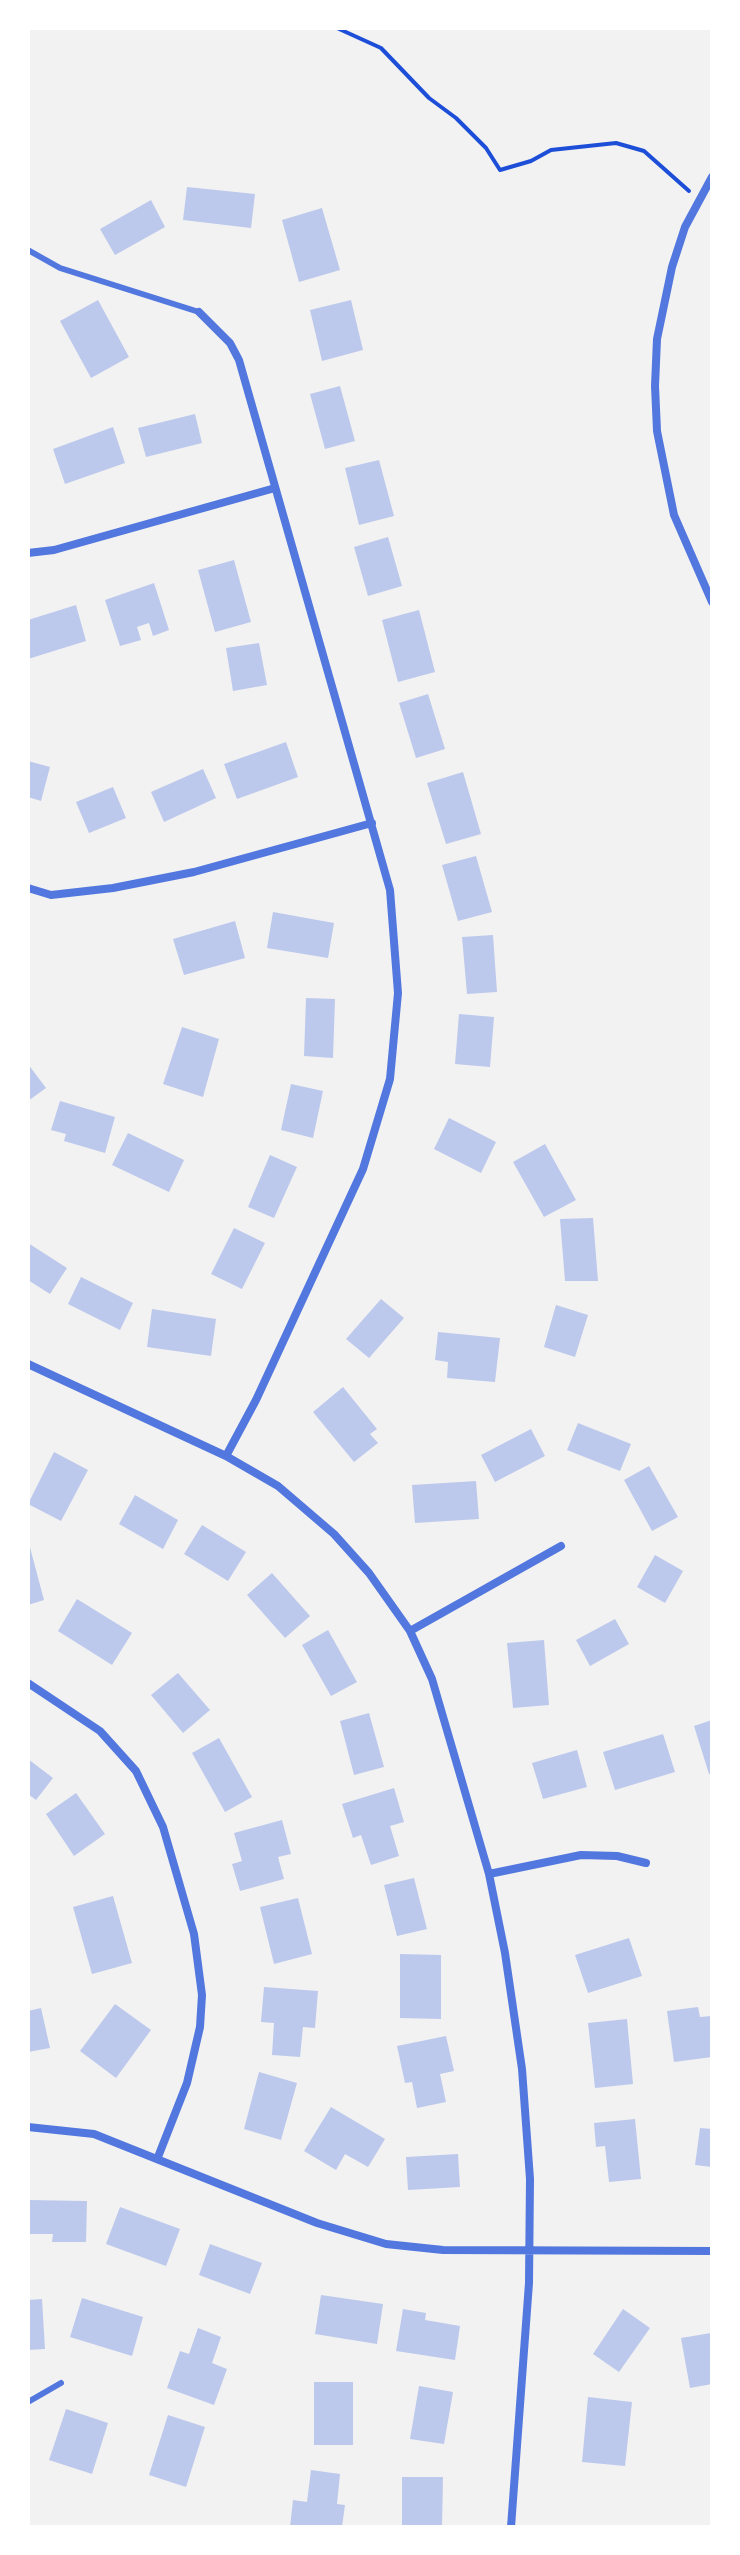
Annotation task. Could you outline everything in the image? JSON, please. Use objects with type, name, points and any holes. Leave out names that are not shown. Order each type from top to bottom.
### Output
[{"type":"street","points":[[712,177],[698,199],[676,254],[663,303],[655,386],[663,472],[674,515],[712,602]]},
{"type":"street","points":[[199,312],[230,343],[239,360],[390,890],[398,993],[390,1079],[363,1169],[256,1400],[226,1456]]},
{"type":"street","points":[[28,553],[54,550],[275,488]]},
{"type":"street","points":[[28,888],[51,895],[113,888],[194,872],[372,823]]},
{"type":"street","points":[[28,1377],[31,1365],[226,1456],[278,1486],[334,1534],[369,1573],[410,1631],[446,1718],[489,1874],[505,1953],[522,2069],[530,2179],[530,2250],[527,2345],[511,2527]]},
{"type":"street","points":[[410,1631],[561,1546]]},
{"type":"street","points":[[28,1683],[100,1731],[136,1771],[163,1827],[194,1934],[202,1995],[200,2027],[187,2083],[158,2157]]},
{"type":"street","points":[[489,1874],[581,1855],[617,1856],[646,1863]]},
{"type":"street","points":[[28,2127],[94,2134],[317,2223],[386,2244],[443,2250],[712,2251]]},
{"type":"lane","points":[[28,250],[60,268],[199,312]]},
{"type":"lane","points":[[28,2402],[61,2383]]},
{"type":"path","points":[[337,28],[381,48],[429,98],[456,118],[486,148],[500,170],[531,161],[551,150],[616,143],[644,151],[698,199]]},
{"type":"building","points":[[187,187],[255,194],[251,228],[183,220]]},
{"type":"building","points":[[151,200],[165,227],[115,255],[100,229]]},
{"type":"building","points":[[322,208],[340,270],[299,282],[282,220]]},
{"type":"building","points":[[98,300],[129,357],[91,378],[60,321]]},
{"type":"building","points":[[351,300],[363,350],[322,361],[310,310]]},
{"type":"building","points":[[340,386],[355,441],[325,449],[310,394]]},
{"type":"building","points":[[195,414],[202,443],[146,457],[138,428]]},
{"type":"building","points":[[113,427],[125,463],[65,484],[53,449]]},
{"type":"building","points":[[379,460],[394,516],[359,525],[345,468]]},
{"type":"building","points":[[388,537],[402,586],[368,596],[354,547]]},
{"type":"building","points":[[234,560],[251,622],[215,632],[198,570]]},
{"type":"building","points":[[154,583],[169,630],[153,636],[149,623],[137,627],[141,640],[120,646],[105,600]]},
{"type":"building","points":[[76,605],[86,641],[28,659],[28,620]]},
{"type":"building","points":[[419,610],[435,672],[398,682],[382,620]]},
{"type":"building","points":[[259,643],[267,685],[233,691],[226,648]]},
{"type":"building","points":[[428,694],[445,749],[416,758],[399,703]]},
{"type":"building","points":[[286,742],[298,777],[237,799],[224,764]]},
{"type":"building","points":[[28,761],[50,767],[41,801],[28,797]]},
{"type":"building","points":[[203,769],[216,798],[164,822],[151,792]]},
{"type":"building","points":[[463,772],[481,834],[446,844],[427,783]]},
{"type":"building","points":[[113,787],[126,818],[89,833],[76,802]]},
{"type":"building","points":[[476,856],[492,912],[458,921],[442,865]]},
{"type":"building","points":[[273,912],[334,923],[328,958],[267,948]]},
{"type":"building","points":[[235,921],[245,958],[184,975],[173,939]]},
{"type":"building","points":[[493,935],[497,992],[467,994],[462,937]]},
{"type":"building","points":[[306,998],[335,999],[333,1058],[304,1056]]},
{"type":"building","points":[[459,1014],[494,1017],[490,1067],[455,1064]]},
{"type":"building","points":[[182,1027],[219,1039],[203,1097],[163,1084]]},
{"type":"building","points":[[28,1064],[46,1088],[28,1101]]},
{"type":"building","points":[[291,1084],[323,1091],[313,1138],[281,1130]]},
{"type":"building","points":[[60,1101],[115,1117],[105,1153],[64,1141],[66,1134],[51,1130]]},
{"type":"building","points":[[449,1118],[496,1142],[481,1173],[434,1149]]},
{"type":"building","points":[[128,1133],[184,1160],[169,1192],[112,1165]]},
{"type":"building","points":[[545,1144],[576,1200],[544,1217],[513,1162]]},
{"type":"building","points":[[270,1155],[297,1167],[274,1218],[248,1207]]},
{"type":"building","points":[[593,1218],[598,1281],[565,1281],[560,1219]]},
{"type":"building","points":[[234,1228],[265,1243],[242,1289],[211,1274]]},
{"type":"building","points":[[28,1243],[67,1268],[50,1294],[28,1280]]},
{"type":"building","points":[[81,1277],[133,1303],[120,1330],[68,1304]]},
{"type":"building","points":[[381,1299],[404,1318],[369,1358],[346,1339]]},
{"type":"building","points":[[556,1305],[588,1315],[575,1357],[544,1347]]},
{"type":"building","points":[[152,1309],[216,1319],[211,1356],[147,1347]]},
{"type":"building","points":[[438,1332],[500,1338],[495,1382],[447,1378],[448,1362],[435,1360]]},
{"type":"building","points":[[343,1387],[377,1429],[370,1434],[378,1443],[354,1462],[313,1412]]},
{"type":"building","points":[[578,1423],[631,1444],[620,1471],[567,1450]]},
{"type":"building","points":[[531,1429],[545,1456],[495,1482],[481,1455]]},
{"type":"building","points":[[54,1452],[88,1470],[61,1521],[28,1504]]},
{"type":"building","points":[[649,1466],[678,1517],[652,1531],[624,1480]]},
{"type":"building","points":[[476,1481],[479,1519],[415,1523],[412,1485]]},
{"type":"building","points":[[135,1495],[178,1520],[163,1549],[119,1524]]},
{"type":"building","points":[[202,1525],[246,1552],[228,1581],[184,1554]]},
{"type":"building","points":[[28,1540],[44,1600],[28,1605]]},
{"type":"building","points":[[655,1555],[683,1571],[665,1603],[637,1587]]},
{"type":"building","points":[[272,1573],[310,1616],[285,1638],[247,1595]]},
{"type":"building","points":[[77,1599],[132,1633],[112,1665],[58,1631]]},
{"type":"building","points":[[615,1619],[629,1644],[590,1666],[576,1640]]},
{"type":"building","points":[[328,1630],[357,1682],[331,1696],[302,1645]]},
{"type":"building","points":[[544,1640],[549,1705],[513,1708],[507,1643]]},
{"type":"building","points":[[178,1673],[210,1710],[183,1733],[151,1695]]},
{"type":"building","points":[[369,1713],[384,1767],[354,1775],[340,1721]]},
{"type":"building","points":[[712,1720],[712,1773],[709,1774],[694,1726]]},
{"type":"building","points":[[663,1734],[675,1772],[615,1790],[603,1752]]},
{"type":"building","points":[[219,1738],[252,1797],[225,1812],[192,1753]]},
{"type":"building","points":[[577,1750],[587,1787],[543,1799],[532,1763]]},
{"type":"building","points":[[28,1759],[53,1778],[36,1800],[28,1794]]},
{"type":"building","points":[[394,1788],[404,1822],[390,1826],[399,1856],[371,1865],[361,1835],[353,1838],[342,1804]]},
{"type":"building","points":[[76,1793],[105,1834],[74,1856],[46,1814]]},
{"type":"building","points":[[282,1820],[291,1854],[278,1857],[284,1879],[240,1891],[232,1864],[242,1861],[234,1833]]},
{"type":"building","points":[[414,1878],[427,1929],[397,1936],[384,1885]]},
{"type":"building","points":[[113,1896],[132,1963],[92,1974],[73,1907]]},
{"type":"building","points":[[298,1898],[312,1954],[274,1964],[260,1907]]},
{"type":"building","points":[[629,1938],[642,1976],[588,1993],[575,1955]]},
{"type":"building","points":[[400,1954],[441,1955],[441,2019],[400,2018]]},
{"type":"building","points":[[264,1987],[318,1991],[315,2028],[303,2027],[300,2057],[272,2055],[274,2023],[261,2022]]},
{"type":"building","points":[[115,2004],[151,2030],[116,2078],[80,2051]]},
{"type":"building","points":[[698,2007],[700,2017],[712,2016],[712,2057],[674,2062],[667,2011]]},
{"type":"building","points":[[41,2008],[50,2048],[28,2052],[28,2011]]},
{"type":"building","points":[[627,2019],[633,2084],[595,2088],[588,2023]]},
{"type":"building","points":[[446,2036],[454,2071],[440,2074],[446,2102],[417,2108],[412,2082],[405,2083],[397,2046]]},
{"type":"building","points":[[259,2072],[297,2083],[281,2140],[244,2129]]},
{"type":"building","points":[[331,2107],[385,2139],[368,2167],[345,2154],[336,2170],[304,2151]]},
{"type":"building","points":[[635,2119],[641,2179],[609,2182],[605,2146],[596,2147],[594,2123]]},
{"type":"building","points":[[700,2128],[712,2129],[712,2167],[695,2165]]},
{"type":"building","points":[[458,2154],[460,2187],[408,2190],[406,2157]]},
{"type":"building","points":[[28,2200],[87,2201],[86,2242],[52,2242],[53,2234],[28,2234]]},
{"type":"building","points":[[120,2207],[180,2229],[166,2266],[106,2244]]},
{"type":"building","points":[[210,2244],[262,2263],[250,2294],[199,2275]]},
{"type":"building","points":[[321,2295],[383,2304],[377,2344],[315,2334]]},
{"type":"building","points":[[82,2298],[143,2317],[132,2356],[70,2337]]},
{"type":"building","points":[[42,2299],[45,2349],[28,2350],[28,2300]]},
{"type":"building","points":[[403,2309],[426,2313],[425,2320],[460,2326],[455,2360],[396,2351]]},
{"type":"building","points":[[623,2309],[650,2328],[619,2372],[593,2354]]},
{"type":"building","points":[[198,2328],[221,2337],[212,2363],[227,2369],[214,2405],[167,2388],[180,2351],[189,2354]]},
{"type":"building","points":[[711,2333],[712,2384],[690,2388],[681,2338]]},
{"type":"building","points":[[314,2382],[353,2382],[353,2445],[314,2445]]},
{"type":"building","points":[[419,2386],[453,2392],[444,2444],[410,2439]]},
{"type":"building","points":[[588,2397],[632,2402],[625,2466],[582,2462]]},
{"type":"building","points":[[66,2409],[108,2423],[92,2474],[49,2460]]},
{"type":"building","points":[[168,2415],[205,2427],[186,2487],[149,2475]]},
{"type":"building","points":[[311,2470],[340,2474],[337,2504],[345,2505],[342,2527],[290,2527],[293,2500],[307,2502]]},
{"type":"building","points":[[402,2477],[443,2477],[442,2527],[402,2527]]}]
